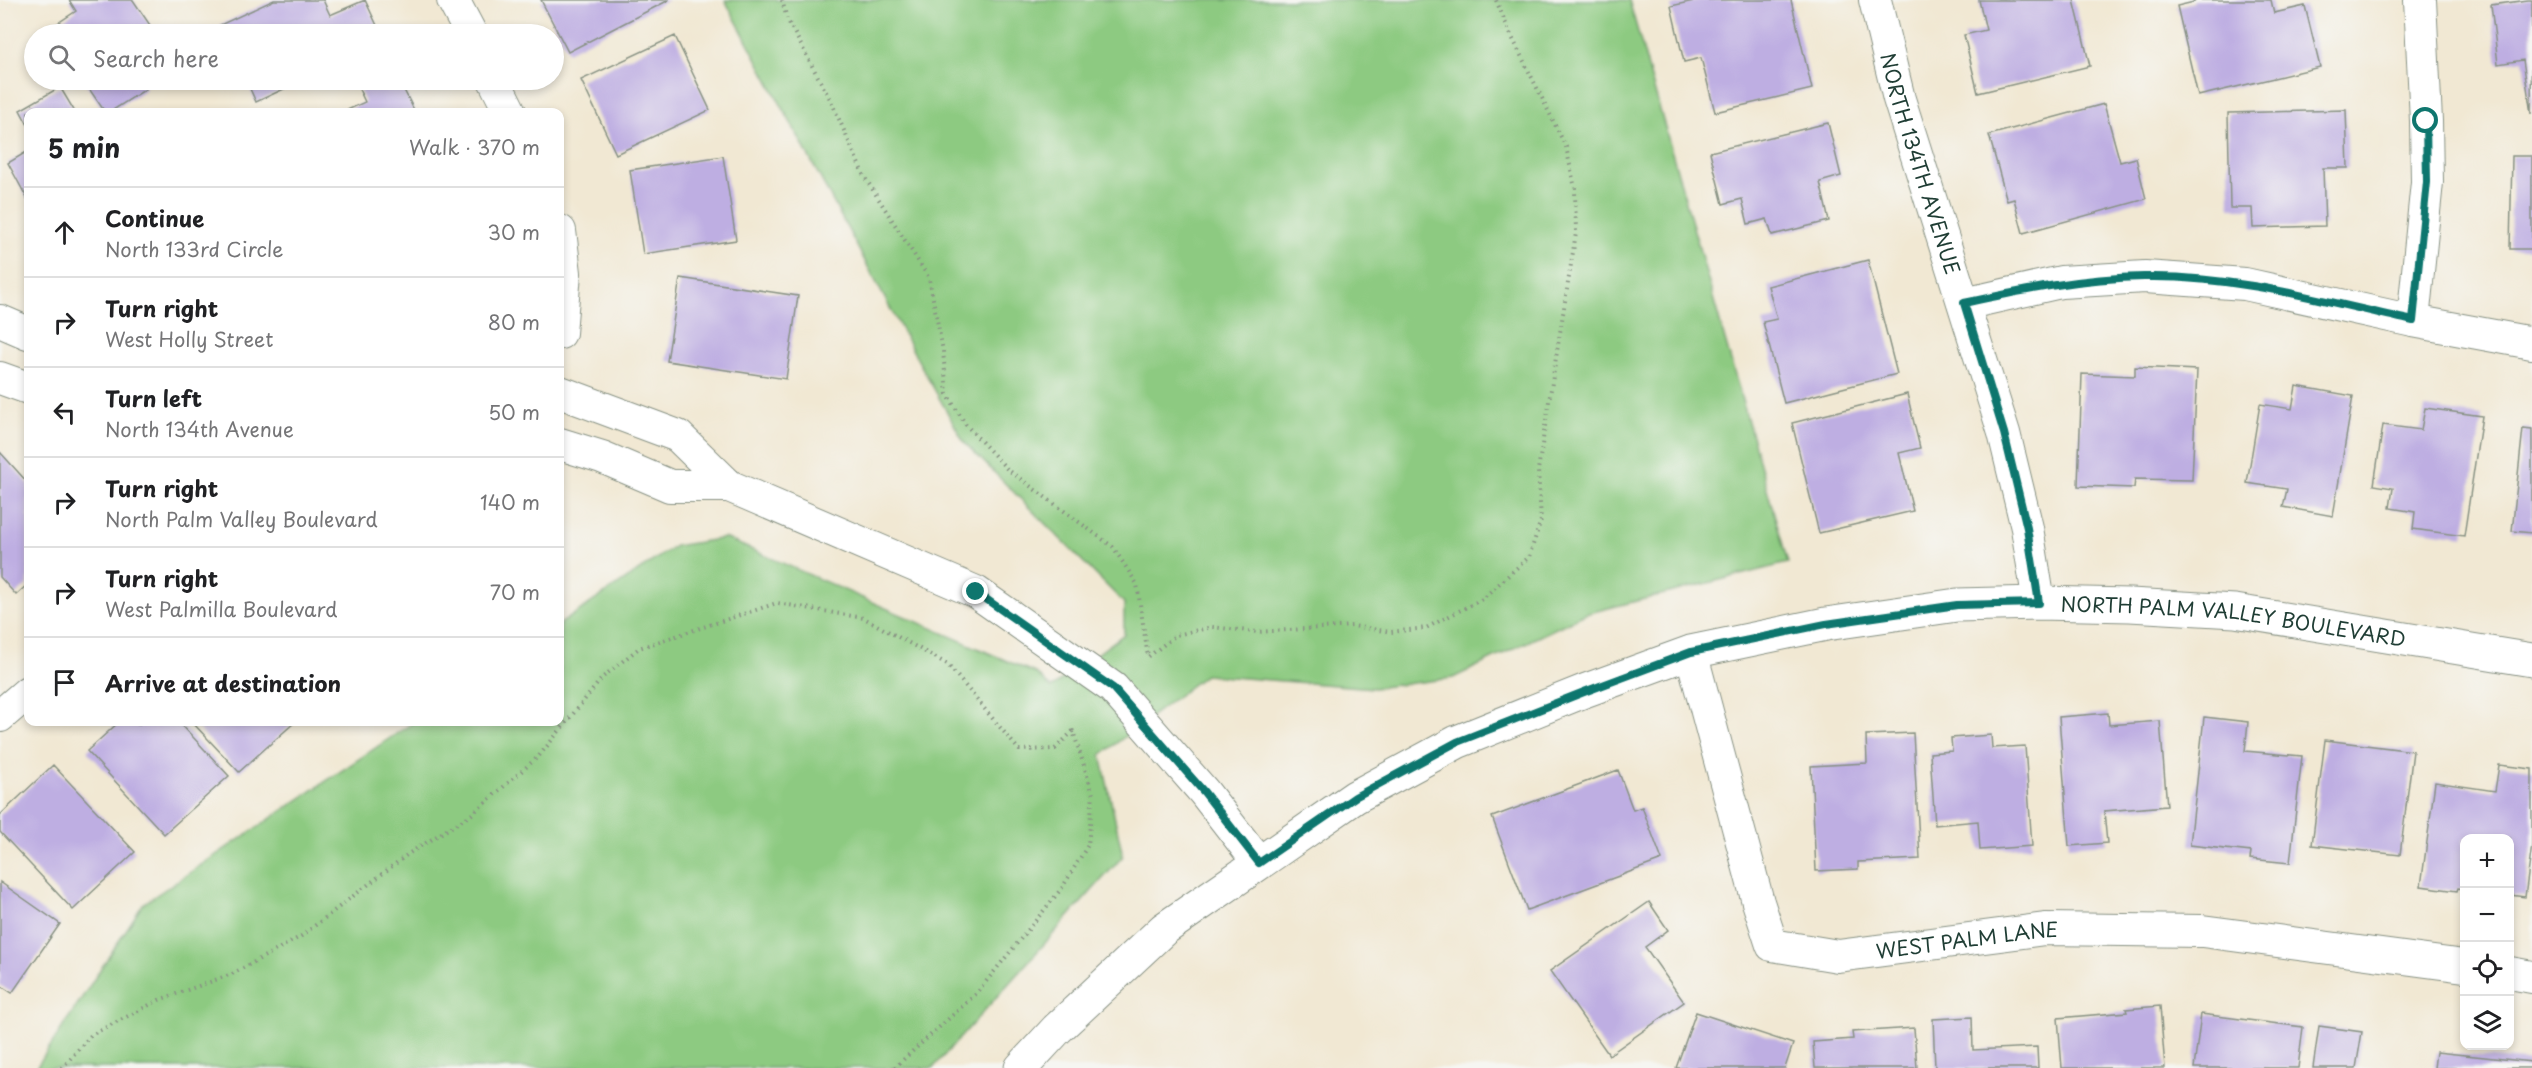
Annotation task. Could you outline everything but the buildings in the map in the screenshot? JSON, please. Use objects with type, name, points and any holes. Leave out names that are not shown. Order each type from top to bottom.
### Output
[{"type":"street","points":[[453,0],[466,24]]},
{"type":"street","name":"NORTH 134TH AVENUE","points":[[1875,0],[1899,99],[2007,443],[2027,528],[2039,603]]},
{"type":"street","points":[[2413,321],[2427,182],[2420,0]]},
{"type":"street","points":[[499,90],[508,108]]},
{"type":"street","points":[[564,265],[564,285]]},
{"type":"street","points":[[1964,303],[2061,282],[2145,276],[2244,284],[2413,321],[2532,343]]},
{"type":"street","points":[[0,321],[24,331]]},
{"type":"street","points":[[0,378],[24,387]]},
{"type":"street","points":[[564,393],[678,436],[729,486],[976,592],[1113,688],[1204,792],[1259,863]]},
{"type":"street","points":[[564,445],[602,457],[670,486],[729,486]]},
{"type":"street","name":"NORTH PALM VALLEY BOULEVARD","points":[[1021,1068],[1057,1029],[1164,929],[1355,797],[1457,742],[1691,652],[1826,624],[1946,606],[2039,603],[2235,611],[2532,660]]},
{"type":"street","name":"WEST PALM LANE","points":[[1691,652],[1758,902],[1772,945],[1838,956],[2045,929],[2202,931],[2460,965]]},
{"type":"street","points":[[0,716],[24,695]]},
{"type":"street","points":[[2514,974],[2532,976]]},
{"type":"path","points":[[782,0],[787,19],[831,101],[864,176],[929,278],[943,351],[947,394],[966,425],[1007,469],[1113,547],[1137,584],[1148,657],[1176,635],[1212,627],[1257,632],[1353,626],[1391,632],[1426,628],[1482,599],[1529,557],[1541,520],[1538,470],[1576,233],[1575,188],[1566,147],[1509,31],[1497,0]]},
{"type":"path","points":[[564,725],[603,677],[639,648],[777,603],[864,618],[947,664],[1019,750],[1055,749],[1074,731],[1094,794],[1088,845],[1062,888],[976,994],[894,1068]]},
{"type":"path","points":[[62,1068],[91,1035],[159,1000],[232,975],[300,937],[408,854],[472,814],[539,756],[563,726]]},
{"type":"green space","points":[[725,0],[1629,0],[1788,563],[1585,614],[1453,678],[1374,688],[1205,675],[1101,755],[1123,856],[933,1068],[36,1068],[143,904],[408,726],[564,726],[564,621],[675,546],[725,538],[1037,674],[1051,688],[1124,634],[1124,603],[964,442]]},
{"type":"route","points":[[976,592],[1113,688],[1204,792],[1259,863],[1355,797],[1457,742],[1691,652],[1826,624],[1957,605],[2039,603],[2027,528],[2004,433],[1964,303],[2061,282],[2145,276],[2244,284],[2413,321],[2427,182],[2426,121]]}]
